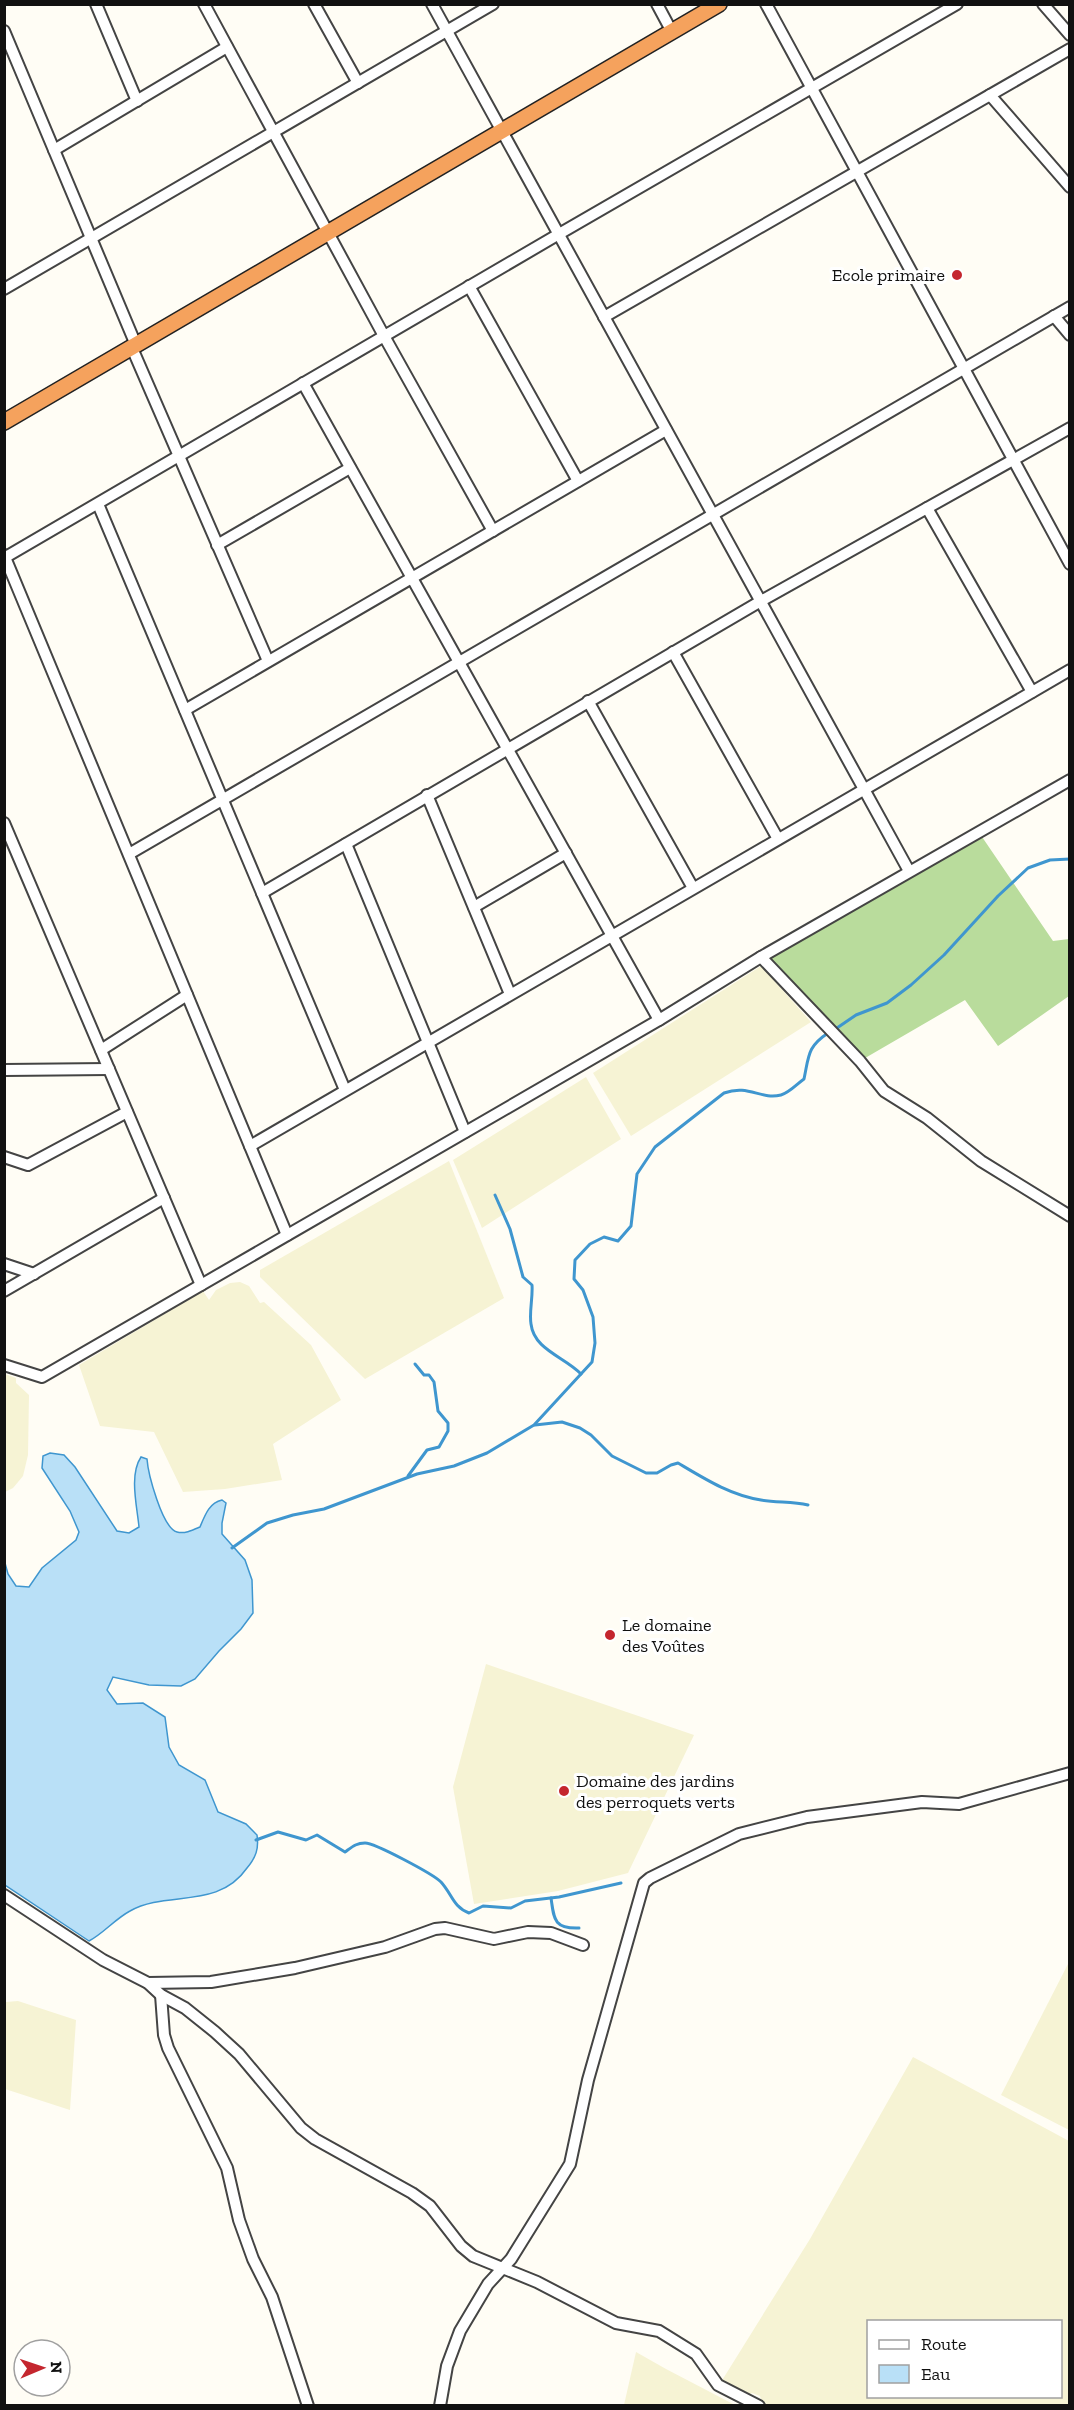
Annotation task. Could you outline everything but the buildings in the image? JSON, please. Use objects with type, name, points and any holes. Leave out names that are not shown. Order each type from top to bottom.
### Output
[{"type":"highway","points":[[4,422],[719,4]]},
{"type":"street","points":[[96,4],[136,101]]},
{"type":"street","points":[[204,4],[384,336],[493,531]]},
{"type":"street","points":[[314,4],[358,83]]},
{"type":"street","points":[[432,4],[909,871]]},
{"type":"street","points":[[5,285],[91,238],[493,4]]},
{"type":"street","points":[[657,4],[672,32]]},
{"type":"street","points":[[766,4],[962,369],[1069,561]]},
{"type":"street","points":[[287,1235],[5,557],[957,4]]},
{"type":"street","points":[[1043,4],[1070,35]]},
{"type":"street","points":[[4,31],[179,456],[268,662]]},
{"type":"street","points":[[54,150],[227,47]]},
{"type":"street","points":[[604,317],[1070,49]]},
{"type":"street","points":[[990,94],[1070,187]]},
{"type":"street","points":[[469,286],[578,481]]},
{"type":"street","points":[[129,854],[1070,307]]},
{"type":"street","points":[[1054,316],[1070,335]]},
{"type":"street","points":[[303,383],[659,1020]]},
{"type":"street","points":[[262,893],[761,601],[1070,428]]},
{"type":"street","points":[[185,710],[666,430]]},
{"type":"street","points":[[217,544],[350,468]]},
{"type":"street","points":[[98,504],[345,1090]]},
{"type":"street","points":[[927,508],[1032,692]]},
{"type":"street","points":[[674,652],[778,839]]},
{"type":"street","points":[[250,1146],[1070,670]]},
{"type":"street","points":[[588,701],[693,888]]},
{"type":"street","points":[[4,1365],[42,1377],[659,1020],[761,957],[909,871],[1070,780]]},
{"type":"street","points":[[427,795],[510,994]]},
{"type":"street","points":[[4,823],[201,1285]]},
{"type":"street","points":[[346,843],[465,1132]]},
{"type":"street","points":[[474,907],[566,853]]},
{"type":"street","points":[[761,957],[860,1061],[884,1091],[927,1118],[981,1161],[1070,1216]]},
{"type":"street","points":[[101,1050],[187,995]]},
{"type":"street","points":[[4,1071],[109,1069]]},
{"type":"street","points":[[4,1157],[28,1165],[127,1112]]},
{"type":"street","points":[[4,1291],[164,1198]]},
{"type":"street","points":[[4,1264],[34,1274]]},
{"type":"street","points":[[440,2406],[447,2366],[460,2331],[488,2284],[511,2259],[570,2164],[588,2080],[644,1883],[739,1834],[807,1817],[922,1802],[959,1804],[1070,1773]]},
{"type":"street","points":[[4,1895],[103,1960],[148,1983],[161,1995],[185,2008],[239,2054],[301,2127],[315,2139],[412,2193],[430,2206],[461,2246],[473,2256],[537,2282],[616,2323],[659,2331],[696,2354],[718,2385],[759,2406]]},
{"type":"street","points":[[148,1983],[211,1982],[295,1968],[385,1947],[435,1929],[446,1928],[494,1939],[528,1932],[551,1932],[583,1945]]},
{"type":"street","points":[[161,1995],[164,2035],[168,2049],[227,2168],[239,2220],[253,2259],[272,2297],[308,2406]]},
{"type":"shaded area","points":[[761,966],[811,1022],[631,1136],[593,1073]]},
{"type":"shaded area","points":[[586,1077],[621,1139],[482,1228],[453,1160]]},
{"type":"shaded area","points":[[449,1161],[504,1298],[365,1379],[260,1277],[260,1270]]},
{"type":"shaded area","points":[[240,1282],[249,1286],[260,1303],[264,1302],[311,1345],[341,1400],[273,1444],[282,1480],[225,1489],[183,1492],[154,1432],[100,1426],[79,1365],[203,1291],[209,1300],[216,1290],[230,1283]]},
{"type":"shaded area","points":[[5,1374],[16,1378],[16,1383],[29,1395],[28,1455],[23,1476],[13,1488],[5,1492]]},
{"type":"shaded area","points":[[486,1664],[694,1735],[628,1873],[558,1891],[474,1904],[453,1787]]},
{"type":"shaded area","points":[[1069,1962],[1069,2130],[1001,2095]]},
{"type":"shaded area","points":[[5,1993],[6,2002],[18,2001],[76,2020],[70,2110],[5,2089]]},
{"type":"shaded area","points":[[913,2057],[1069,2141],[1069,2405],[769,2405],[762,2402],[760,2396],[752,2393],[747,2396],[721,2382],[810,2239]]},
{"type":"shaded area","points":[[636,2352],[666,2369],[735,2405],[624,2405]]},
{"type":"green space","points":[[978,831],[1053,941],[1069,939],[1069,996],[998,1046],[965,1000],[860,1061],[761,957]]},
{"type":"water","points":[[50,1453],[64,1455],[75,1467],[117,1531],[129,1533],[139,1527],[135,1473],[141,1457],[147,1459],[161,1511],[171,1528],[177,1532],[186,1532],[200,1527],[211,1507],[222,1500],[226,1503],[222,1534],[245,1560],[252,1580],[253,1613],[195,1679],[181,1686],[149,1685],[113,1677],[107,1690],[117,1704],[143,1703],[165,1717],[169,1747],[179,1765],[205,1780],[218,1812],[246,1824],[257,1835],[258,1845],[255,1856],[235,1881],[222,1889],[207,1895],[144,1905],[125,1914],[89,1941],[5,1885],[5,1563],[8,1574],[16,1586],[29,1587],[42,1568],[76,1540],[79,1532],[70,1511],[42,1468],[43,1456]]},
{"type":"waterway","points":[[834,1030],[856,1015],[887,1003],[911,985],[944,955],[998,896],[1028,868],[1050,860],[1070,859]]},
{"type":"waterway","points":[[232,1548],[267,1523],[324,1509],[417,1474],[454,1466],[487,1453],[534,1425],[592,1362],[595,1343],[593,1317],[583,1290],[574,1279],[575,1260],[590,1244],[604,1237],[618,1241],[631,1226],[637,1174],[655,1147],[724,1093],[740,1090],[774,1096],[787,1092],[804,1079],[812,1048],[828,1033]]},
{"type":"waterway","points":[[495,1195],[510,1229],[523,1277],[532,1285],[531,1324],[533,1333],[544,1347],[581,1374]]},
{"type":"waterway","points":[[408,1476],[427,1450],[439,1447],[448,1431],[448,1423],[438,1411],[434,1382],[415,1364]]},
{"type":"waterway","points":[[535,1425],[562,1422],[580,1428],[591,1435],[612,1456],[646,1473],[657,1473],[678,1463],[718,1486],[750,1498],[808,1505]]},
{"type":"waterway","points":[[256,1840],[278,1832],[306,1840],[317,1835],[345,1852],[359,1844],[371,1844],[436,1878],[456,1904],[469,1913],[483,1906],[511,1908],[525,1901],[559,1897],[621,1883]]},
{"type":"waterway","points":[[551,1898],[556,1921],[564,1927],[579,1928]]},
{"type":"place","name":"Ecole primaire","points":[[957,275]]},
{"type":"place","name":"Le domaine des Voûtes","points":[[610,1635]]},
{"type":"place","name":"Domaine des jardins des perroquets verts","points":[[564,1791]]}]
